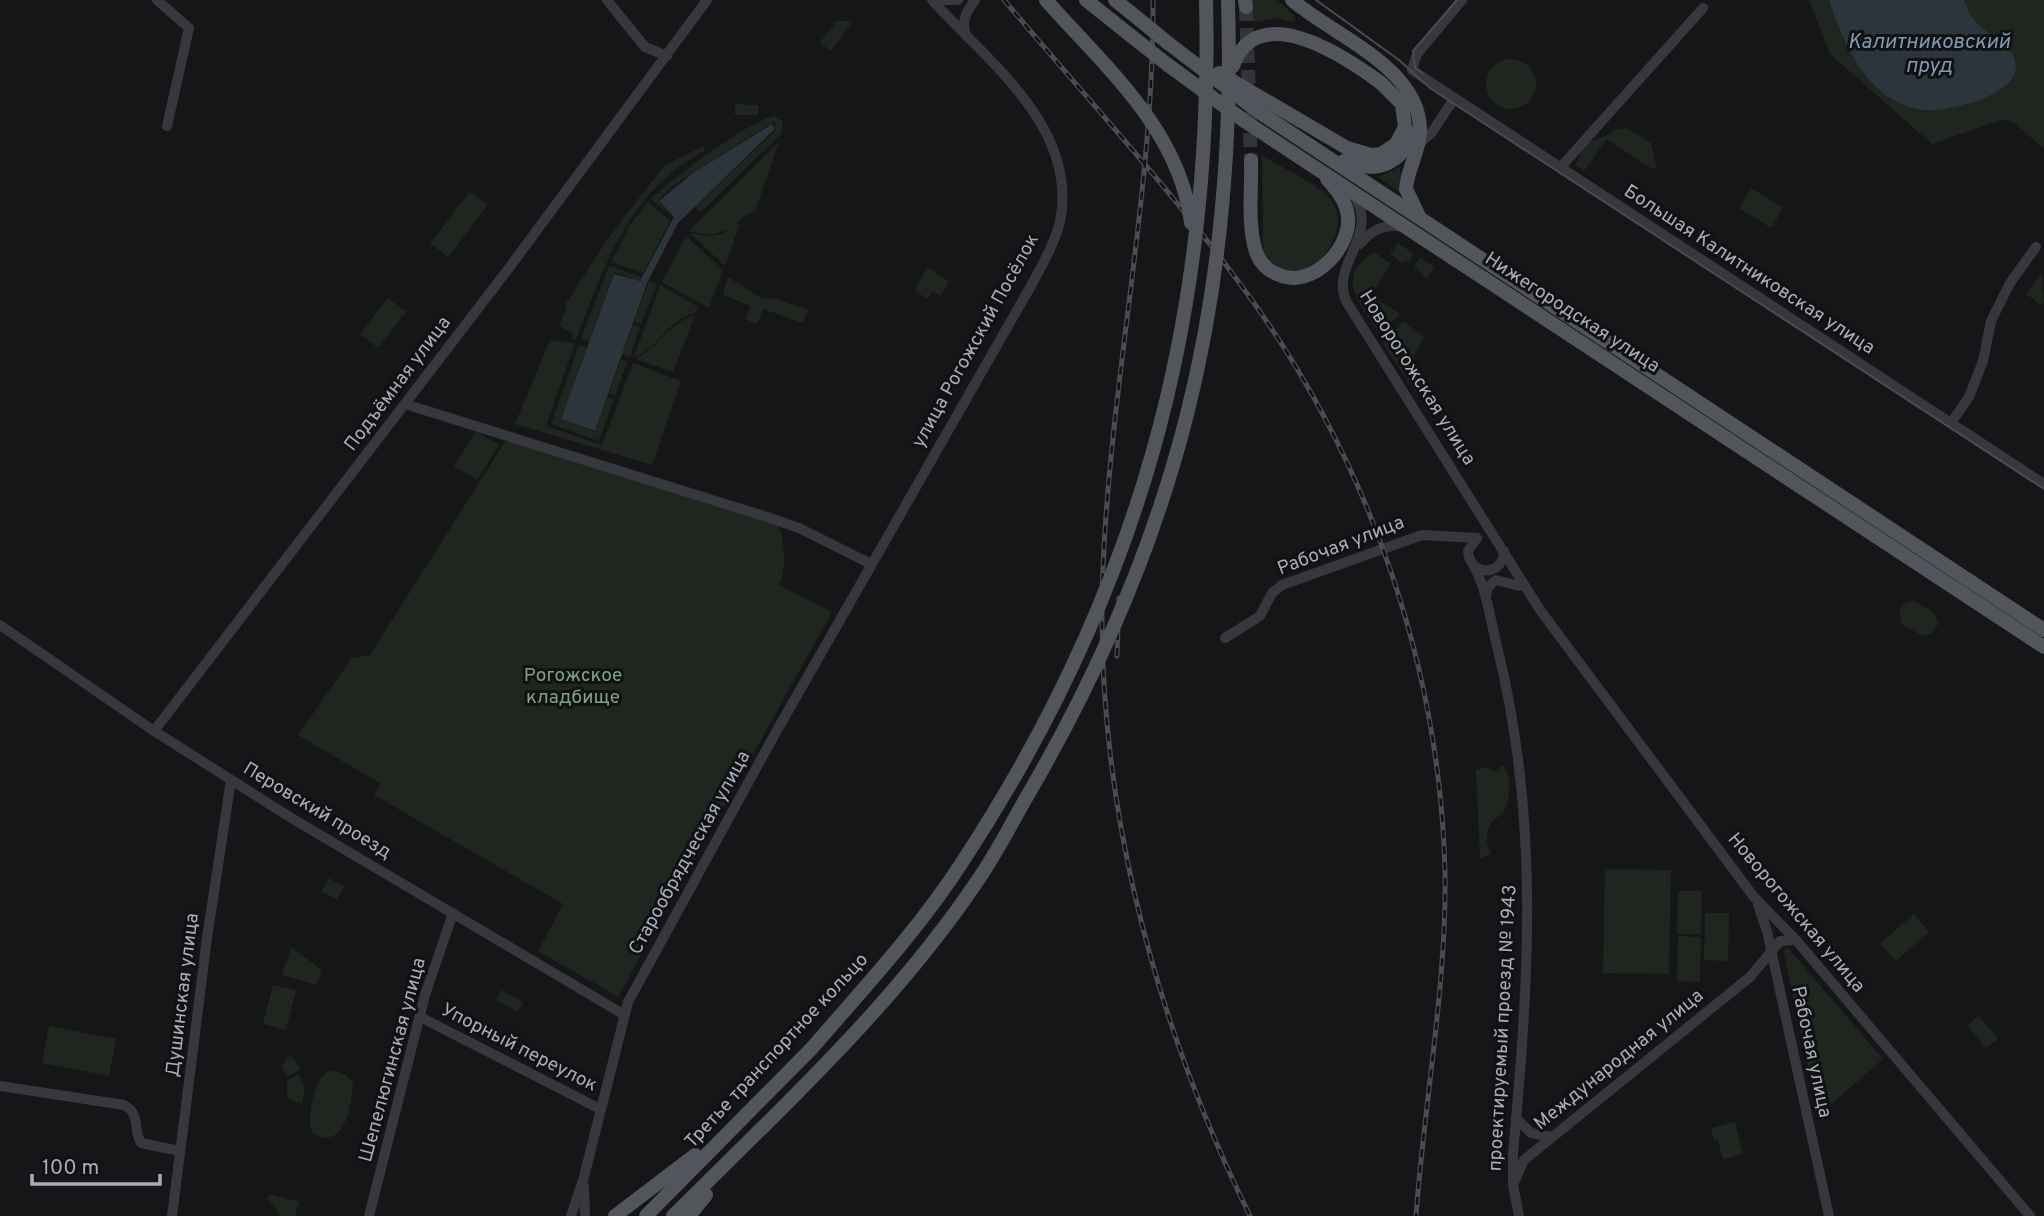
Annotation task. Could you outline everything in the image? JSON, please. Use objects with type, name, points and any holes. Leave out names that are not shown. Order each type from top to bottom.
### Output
[{"type":"main road","points":[[1045,0],[1144,111],[1170,151],[1188,196],[1192,232],[1191,283]]},
{"type":"main road","name":"Нижегородская улица","points":[[1086,0],[1228,109],[2044,647]]},
{"type":"main road","name":"Нижегородская улица","points":[[1115,0],[1247,103],[2044,630]]},
{"type":"main road","name":"Третье транспортное кольцо","points":[[646,1216],[812,1048],[893,956],[961,864],[1070,672],[1122,552],[1158,441],[1191,283],[1206,127],[1206,0]]},
{"type":"main road","name":"Третье транспортное кольцо","points":[[673,1216],[832,1059],[910,971],[971,890],[1087,690],[1142,565],[1179,452],[1201,362],[1224,205],[1230,81],[1228,0]]},
{"type":"main road","points":[[1292,0],[1392,72],[1413,96],[1419,115],[1418,146],[1406,178],[1406,189],[1416,212],[1426,223]]},
{"type":"main road","points":[[1168,43],[1360,154],[1371,155],[1389,150],[1402,137],[1405,127],[1402,104],[1381,83],[1309,30],[1287,21],[1265,23],[1247,36],[1240,46],[1230,81]]},
{"type":"main road","points":[[1310,144],[1352,164],[1379,167],[1404,153],[1415,131],[1419,115]]},
{"type":"main road","points":[[1251,160],[1252,235],[1256,252],[1262,264],[1272,272],[1294,280],[1321,270],[1341,240],[1348,217],[1338,192],[1305,159]]},
{"type":"main road","points":[[615,1216],[748,1112]]},
{"type":"main road","points":[[689,1216],[762,1128]]},
{"type":"street","points":[[157,0],[189,28],[167,125]]},
{"type":"street","points":[[607,0],[645,47],[667,56]]},
{"type":"street","name":"Подъёмная улица","points":[[154,731],[405,404],[707,0]]},
{"type":"street","name":"улица Рогожский Посёлок","points":[[871,564],[1048,254],[1061,217],[1062,180],[1050,137],[1033,112],[932,0]]},
{"type":"street","points":[[940,0],[958,0]]},
{"type":"street","points":[[968,40],[963,29],[965,18],[975,0]]},
{"type":"street","points":[[1303,0],[1318,21]]},
{"type":"street","name":"Большая Калитниковская улица","points":[[1462,0],[1417,54],[1412,70],[2044,484]]},
{"type":"street","points":[[1560,168],[1703,8]]},
{"type":"street","points":[[1418,146],[1432,132],[1454,99]]},
{"type":"street","name":"Новорогожская улица","points":[[1341,182],[1354,194],[1362,211],[1356,249],[1343,279],[1346,301],[1533,598],[1754,897],[1796,940],[2030,1216]]},
{"type":"street","points":[[1356,249],[1367,235],[1385,226],[1410,229]]},
{"type":"street","points":[[1951,423],[1969,397],[1983,361],[1997,309],[2010,283],[2036,247]]},
{"type":"street","points":[[405,404],[756,513],[799,528],[871,564]]},
{"type":"street","points":[[1471,561],[1470,546],[1479,537],[1486,522]]},
{"type":"street","name":"Рабочая улица","points":[[1225,639],[1260,616],[1272,593],[1282,585],[1422,535],[1479,537]]},
{"type":"street","points":[[1479,537],[1496,538]]},
{"type":"street","points":[[1449,538],[1465,549],[1471,561],[1482,571],[1494,570],[1512,577],[1533,598]]},
{"type":"street","points":[[1482,583],[1503,561],[1504,551]]},
{"type":"street","name":"проектируемый проезд № 1943","points":[[1471,561],[1482,583],[1515,736],[1526,821],[1529,924],[1513,1185]]},
{"type":"street","name":"Старообрядческая улица","points":[[571,1216],[584,1177],[623,1014],[871,564]]},
{"type":"street","points":[[1486,603],[1488,587],[1496,580],[1519,586]]},
{"type":"street","name":"Перовский проезд","points":[[0,625],[154,731],[232,780],[623,1014]]},
{"type":"street","name":"Душинская улица","points":[[172,1216],[232,780]]},
{"type":"street","name":"Рабочая улица","points":[[1754,897],[1763,915],[1829,1216]]},
{"type":"street","name":"Шепелюгинская улица","points":[[369,1216],[422,1018],[425,995],[453,914]]},
{"type":"street","points":[[1771,950],[1780,941],[1796,940]]},
{"type":"street","name":"Международная улица","points":[[1513,1185],[1524,1160],[1750,977],[1771,950]]},
{"type":"street","points":[[1750,977],[1764,976],[1777,980]]},
{"type":"street","name":"Упорный переулок","points":[[422,1018],[600,1109]]},
{"type":"street","points":[[0,1086],[124,1105],[134,1111],[141,1143],[180,1151]]},
{"type":"street","points":[[1516,1118],[1531,1133],[1551,1137]]},
{"type":"street","name":"Старообрядческая улица","points":[[584,1177],[584,1216]]},
{"type":"street","points":[[1513,1185],[1519,1216]]},
{"type":"green space","points":[[1252,0],[1277,0],[1295,16],[1294,22],[1277,18],[1253,22]]},
{"type":"green space","points":[[1809,0],[2044,0],[2044,149],[2012,121],[2001,120],[1932,144],[1830,54]]},
{"type":"green space","points":[[837,21],[853,21],[830,51],[820,42]]},
{"type":"green space","points":[[1511,59],[1529,66],[1536,84],[1529,102],[1511,109],[1493,102],[1486,84],[1493,66]]},
{"type":"green space","points":[[735,104],[758,105],[758,115],[735,115]]},
{"type":"green space","points":[[775,116],[783,122],[781,134],[700,213],[695,207],[776,130],[775,121],[672,186],[658,201],[672,217],[651,199],[692,165],[730,139]]},
{"type":"green space","points":[[1626,128],[1651,143],[1657,168],[1652,169],[1607,139],[1584,171],[1575,165],[1586,143],[1611,134],[1613,130]]},
{"type":"green space","points":[[779,142],[755,211],[742,217],[734,226],[740,223],[725,266],[690,233],[710,235],[689,231]]},
{"type":"green space","points":[[703,146],[705,150],[673,171],[637,210],[612,251],[576,340],[571,337],[573,333],[559,326],[567,307],[565,305],[609,237],[664,166]]},
{"type":"green space","points":[[1262,155],[1323,192],[1337,213],[1337,229],[1332,244],[1322,258],[1309,267],[1294,271],[1278,267],[1263,253]]},
{"type":"green space","points":[[1400,167],[1402,192],[1400,193],[1378,177]]},
{"type":"green space","points":[[1751,188],[1783,208],[1771,228],[1739,208]]},
{"type":"green space","points":[[470,192],[488,205],[448,257],[430,243]]},
{"type":"green space","points":[[648,202],[670,221],[643,273],[611,262],[629,226]]},
{"type":"green space","points":[[686,236],[723,270],[709,308],[662,282]]},
{"type":"green space","points":[[1398,243],[1414,254],[1408,262],[1405,260],[1402,263],[1390,254]]},
{"type":"green space","points":[[1374,252],[1391,264],[1371,295],[1400,314],[1380,334],[1359,302],[1353,282],[1355,271]]},
{"type":"green space","points":[[1420,257],[1434,267],[1427,279],[1414,267]]},
{"type":"green space","points":[[609,266],[641,277],[640,281],[614,272],[589,342],[581,339]]},
{"type":"green space","points":[[927,267],[949,282],[940,296],[932,291],[928,299],[915,291]]},
{"type":"green space","points":[[2042,273],[2044,302],[2041,305],[2026,294]]},
{"type":"green space","points":[[728,277],[761,298],[777,299],[808,310],[803,323],[763,309],[757,324],[745,319],[751,306],[723,295]]},
{"type":"green space","points":[[649,281],[657,284],[641,324],[634,321]]},
{"type":"green space","points":[[660,285],[698,307],[695,313],[676,322],[650,348],[634,357]]},
{"type":"green space","points":[[388,298],[406,312],[378,348],[360,334]]},
{"type":"green space","points":[[695,315],[673,372],[635,359],[651,349],[678,324]]},
{"type":"green space","points":[[1404,321],[1424,338],[1414,355],[1416,369],[1422,373],[1426,389],[1417,394],[1382,343]]},
{"type":"green space","points":[[633,325],[640,327],[630,357],[622,354]]},
{"type":"green space","points":[[550,340],[575,343],[546,426],[602,445],[633,363],[681,381],[652,465],[515,424]]},
{"type":"green space","points":[[579,345],[587,348],[561,419],[595,432],[607,397],[614,399],[599,441],[551,424]]},
{"type":"green space","points":[[621,360],[627,362],[615,396],[609,393]]},
{"type":"green space","points":[[476,431],[499,445],[477,480],[454,466]]},
{"type":"green space","name":"Рогожское кладбище","points":[[506,440],[778,525],[784,555],[779,585],[832,612],[618,997],[538,951],[563,904],[374,795],[381,784],[298,735],[352,658],[370,655]]},
{"type":"green space","points":[[1915,601],[1935,614],[1938,624],[1931,634],[1922,636],[1901,623],[1899,611],[1906,602]]},
{"type":"green space","points":[[1503,765],[1509,783],[1507,802],[1503,814],[1493,821],[1488,831],[1487,842],[1491,854],[1480,859],[1476,770],[1487,767],[1495,772]]},
{"type":"green space","points":[[1605,869],[1671,870],[1669,974],[1603,973]]},
{"type":"green space","points":[[329,878],[344,887],[337,900],[321,891]]},
{"type":"green space","points":[[1678,891],[1702,891],[1701,934],[1677,934]]},
{"type":"green space","points":[[1705,913],[1729,913],[1728,961],[1704,960]]},
{"type":"green space","points":[[1914,914],[1929,932],[1896,961],[1880,944]]},
{"type":"green space","points":[[1678,936],[1701,937],[1700,982],[1677,981]]},
{"type":"green space","points":[[291,947],[322,970],[317,985],[282,975]]},
{"type":"green space","points":[[1788,948],[1883,1059],[1819,1115],[1783,950]]},
{"type":"green space","points":[[273,985],[296,990],[286,1030],[263,1024]]},
{"type":"green space","points":[[501,990],[523,1002],[518,1012],[496,1000]]},
{"type":"green space","points":[[1979,1016],[1998,1039],[1986,1048],[1967,1025]]},
{"type":"green space","points":[[49,1026],[116,1039],[109,1076],[42,1063]]},
{"type":"green space","points":[[291,1055],[301,1070],[287,1076],[281,1066]]},
{"type":"green space","points":[[332,1070],[345,1074],[353,1083],[352,1092],[344,1124],[332,1136],[324,1138],[313,1134],[311,1108],[320,1079]]},
{"type":"green space","points":[[299,1074],[305,1089],[302,1104],[287,1098],[287,1080]]},
{"type":"green space","points":[[1735,1122],[1743,1154],[1723,1159],[1718,1140],[1714,1140],[1711,1128]]},
{"type":"green space","points":[[269,1194],[299,1202],[295,1216],[282,1216],[267,1199]]},
{"type":"water","name":"Калитниковский пруд","points":[[1829,0],[1964,0],[1974,20],[2011,52],[2015,60],[2015,72],[2010,82],[2000,90],[1972,102],[1933,110],[1906,106],[1880,90],[1860,68],[1845,41]]},
{"type":"water","points":[[772,124],[775,129],[678,223],[647,283],[595,431],[561,419],[614,274],[640,281],[674,217],[659,201],[693,173]]},
{"type":"tunnel","points":[[1246,7],[1251,160]]},
{"type":"tram line","points":[[1316,0],[1399,60],[1430,88],[2044,489]]},
{"type":"tram line","points":[[1423,74],[1415,68],[1413,51],[1457,0]]},
{"type":"railway","points":[[1004,0],[1164,187],[1254,303],[1296,366],[1332,433],[1365,502],[1391,573],[1413,646],[1430,721],[1440,796],[1445,872],[1439,1000],[1416,1216]]},
{"type":"railway","points":[[1153,0],[1152,69],[1141,205],[1116,410],[1104,547],[1102,634],[1107,720],[1117,806],[1134,891],[1156,975],[1214,1138],[1250,1216]]},
{"type":"railway","points":[[1117,656],[1119,598]]}]
